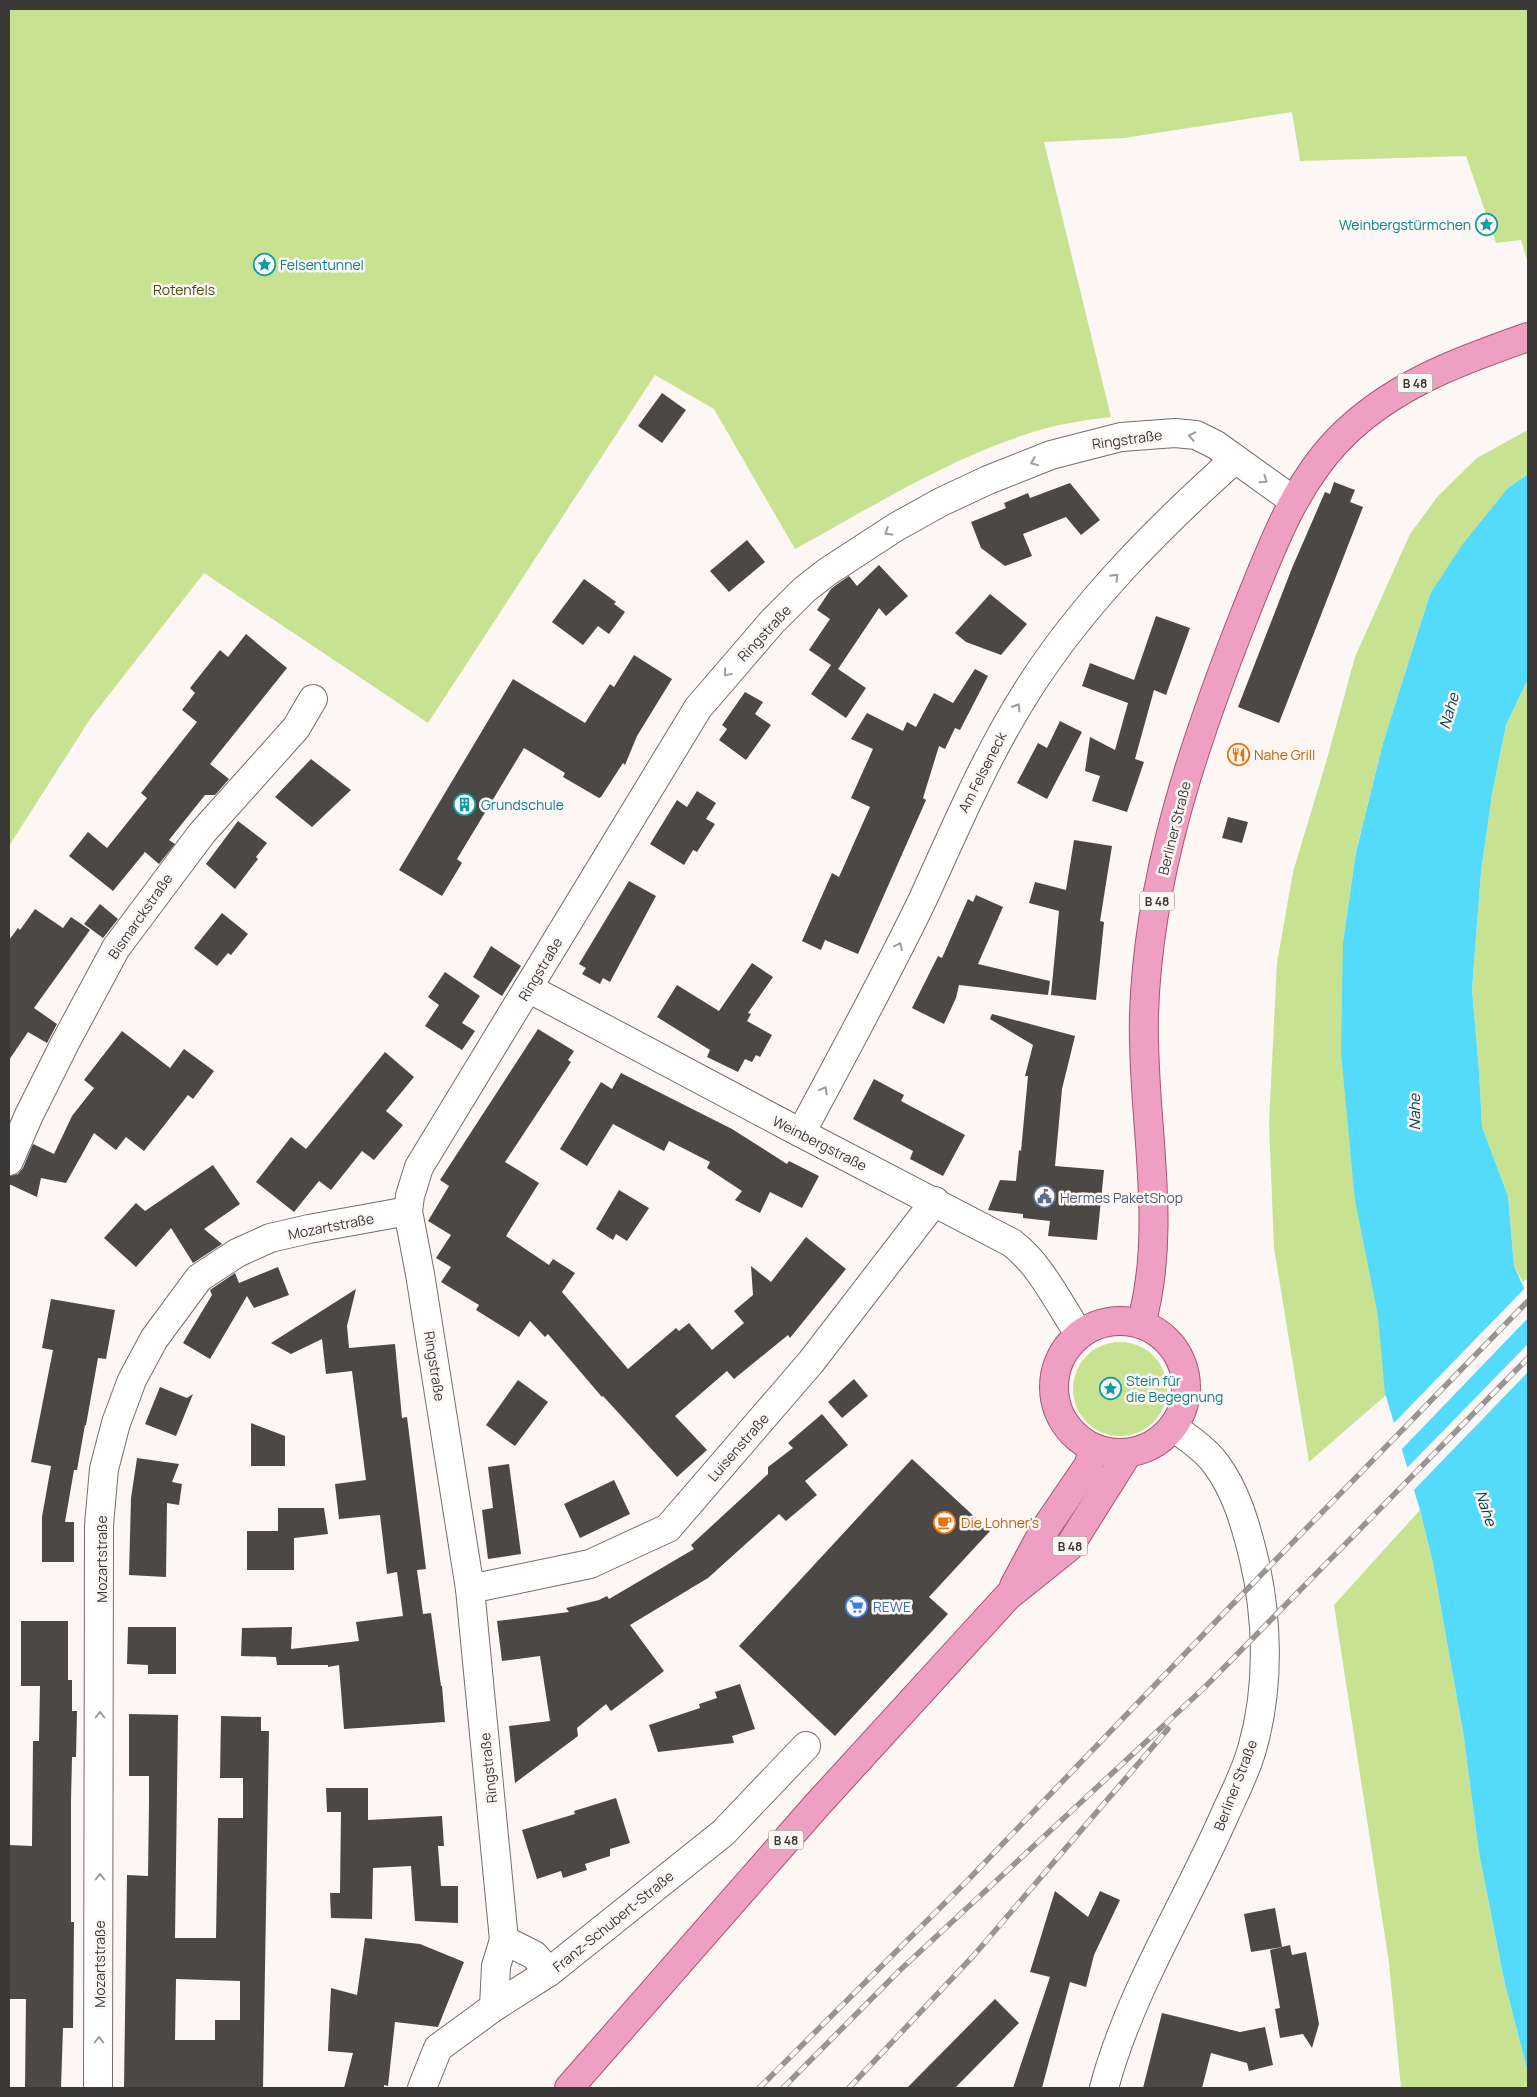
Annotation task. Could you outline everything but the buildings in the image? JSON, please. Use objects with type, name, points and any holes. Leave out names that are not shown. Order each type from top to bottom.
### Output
[{"type":"main road","name":"B 48","points":[[1294,501],[1321,459],[1340,438],[1393,394],[1462,360],[1528,337]]},
{"type":"main road","name":"Berliner Straße","points":[[1141,1324],[1150,1288],[1153,1194],[1143,1050],[1144,1012],[1152,928],[1159,888],[1188,772],[1209,708],[1258,582],[1294,501]]},
{"type":"main road","points":[[1125,1320],[1141,1324],[1155,1330],[1167,1340],[1177,1352],[1184,1366],[1186,1397],[1182,1412],[1173,1427],[1151,1446],[1128,1453],[1094,1449],[1077,1438],[1066,1426],[1058,1412],[1054,1397],[1054,1380],[1058,1363],[1066,1347],[1079,1334],[1093,1326],[1109,1321],[1125,1320]]},
{"type":"main road","name":"B 48","points":[[1008,1596],[1043,1532],[1088,1466],[1094,1449]]},
{"type":"main road","name":"B 48","points":[[568,2088],[817,1805],[1008,1596],[1069,1547],[1128,1453]]},
{"type":"street","name":"Ringstraße","points":[[494,2007],[496,1966],[504,1940],[470,1589],[420,1274],[408,1211],[410,1196],[419,1167],[698,708],[772,622],[804,590],[827,572],[896,527],[941,502],[988,480],[1050,455],[1121,437],[1175,433],[1196,436],[1216,445],[1294,501]]},
{"type":"street","name":"Am Felseneck","points":[[801,1133],[888,970],[998,738],[1029,687],[1064,638],[1106,587],[1165,525],[1234,459]]},
{"type":"street","name":"Bismarckstraße","points":[[9,1161],[90,993],[130,926],[202,833],[296,728],[313,699]]},
{"type":"street","name":"Weinbergstraße","points":[[528,988],[1012,1243],[1023,1252],[1079,1334]]},
{"type":"street","name":"Luisenstraße","points":[[470,1589],[590,1564],[668,1528],[811,1362],[935,1201]]},
{"type":"street","name":"Mozartstraße","points":[[98,2088],[100,1525],[104,1469],[116,1423],[132,1380],[154,1339],[179,1302],[199,1278],[238,1253],[270,1238],[408,1211]]},
{"type":"street","name":"Berliner Straße","points":[[1104,2088],[1126,2023],[1208,1854],[1241,1777],[1252,1750],[1260,1708],[1264,1643],[1262,1601],[1248,1533],[1239,1505],[1216,1464],[1197,1444],[1173,1427]]},
{"type":"street","name":"Franz-Schubert-Straße","points":[[422,2088],[438,2048],[494,2007],[549,1972],[723,1833],[806,1746]]},
{"type":"street","points":[[504,1940],[534,1954],[549,1972]]},
{"type":"green space","name":"Rotenfels","points":[[9,9],[1528,9],[1528,263],[1521,240],[1496,243],[1466,156],[1300,161],[1292,112],[1124,138],[1044,142],[1111,417],[1042,429],[971,455],[911,484],[795,549],[714,409],[655,375],[428,723],[204,573],[90,719],[9,846]]},
{"type":"green space","points":[[1528,430],[1528,474],[1508,488],[1430,594],[1383,743],[1356,851],[1343,942],[1386,1395],[1309,1462],[1274,1248],[1269,1123],[1277,963],[1293,872],[1355,657],[1410,534],[1438,496],[1477,458]]},
{"type":"green space","points":[[1528,679],[1528,1278],[1523,1282],[1514,1266],[1508,1196],[1482,1127],[1472,989],[1481,872],[1492,794],[1506,725]]},
{"type":"green space","points":[[1120,1342],[1138,1346],[1153,1356],[1163,1371],[1167,1389],[1163,1407],[1153,1422],[1138,1432],[1120,1436],[1102,1432],[1087,1422],[1077,1407],[1073,1389],[1077,1371],[1087,1356],[1102,1346]]},
{"type":"green space","points":[[1420,1510],[1433,1563],[1464,1738],[1479,1853],[1504,1980],[1528,2073],[1528,2088],[1401,2088],[1389,1963],[1334,1605]]},
{"type":"water","name":"Nahe","points":[[1528,474],[1528,679],[1506,725],[1492,794],[1481,872],[1472,989],[1482,1127],[1508,1196],[1514,1266],[1528,1297],[1528,2073],[1504,1980],[1479,1853],[1464,1738],[1433,1563],[1420,1510],[1385,1393],[1378,1316],[1355,1200],[1341,1053],[1343,942],[1356,852],[1383,743],[1430,594],[1462,545],[1508,488]]},
{"type":"pier","points":[[1527,1286],[1528,1318],[1400,1451],[1392,1425]]},
{"type":"pier","points":[[1528,1344],[1528,1372],[1412,1492],[1405,1470]]},
{"type":"railway","points":[[759,2088],[968,1880],[1224,1613],[1528,1301]]},
{"type":"railway","points":[[783,2088],[898,1972],[1204,1688],[1528,1358]]},
{"type":"railway","points":[[849,2088],[975,1954],[1168,1729]]},
{"type":"place","name":"Weinbergstürmchen","points":[[1487,224]]},
{"type":"place","name":"Felsentunnel","points":[[264,264]]},
{"type":"place","name":"Nahe Grill","points":[[1238,754]]},
{"type":"place","name":"Grundschule","points":[[465,804]]},
{"type":"place","name":"Hermes PaketShop","points":[[1044,1197]]},
{"type":"place","name":"Stein für die Begegnung","points":[[1110,1388]]},
{"type":"place","name":"Die Lohner's","points":[[945,1522]]},
{"type":"place","name":"REWE","points":[[857,1606]]}]
